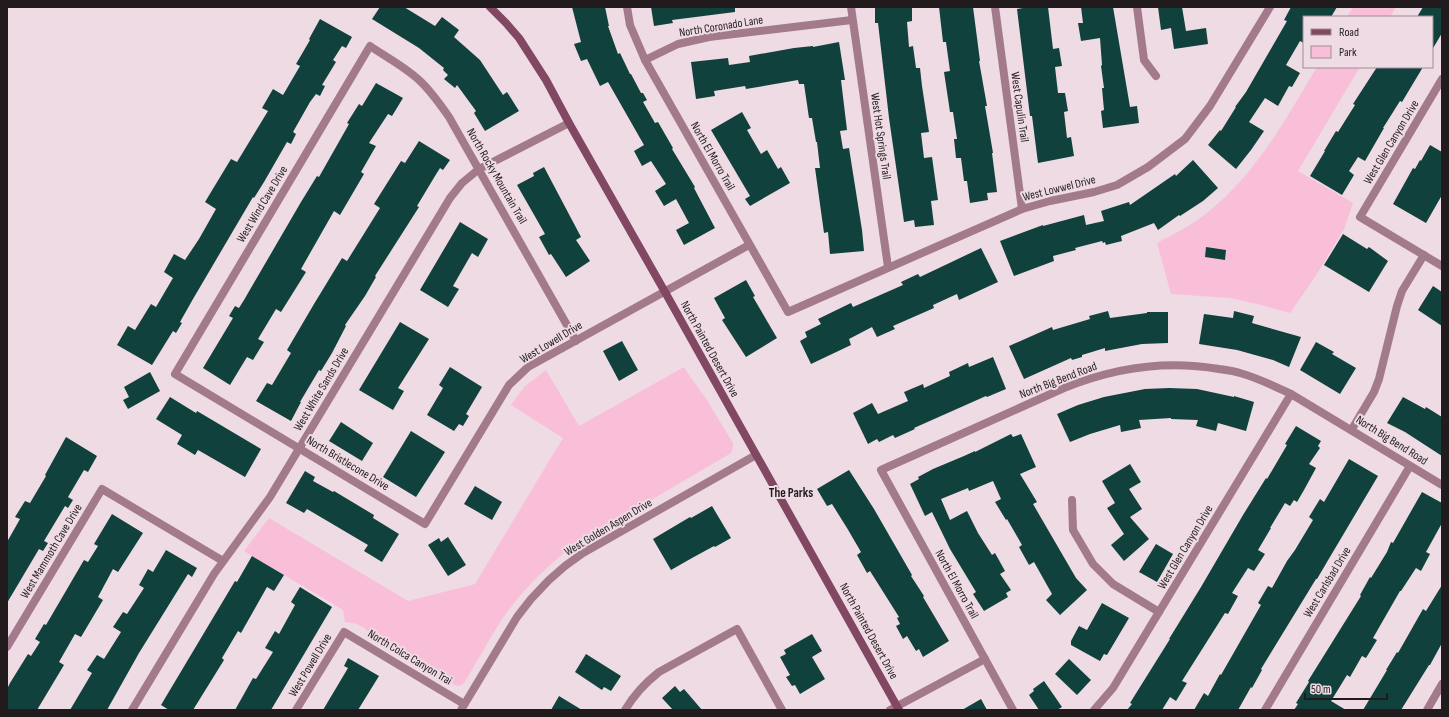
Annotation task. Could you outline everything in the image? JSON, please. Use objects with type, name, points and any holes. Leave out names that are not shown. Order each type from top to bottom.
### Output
[{"type":"street","name":"North Painted Desert Drive","points":[[490,7],[506,23],[534,60],[546,80],[756,455],[895,709]]},
{"type":"street","name":"North El Morro Trail","points":[[627,7],[630,24],[644,60],[788,312]]},
{"type":"street","name":"West Hot Springs Trail","points":[[851,7],[888,267]]},
{"type":"street","name":"West Capulin Trail","points":[[995,7],[1022,209]]},
{"type":"street","points":[[1136,7],[1144,60],[1156,76]]},
{"type":"street","name":"West Lowwel Drive","points":[[788,312],[1022,209],[1117,185],[1148,167],[1185,139],[1210,106],[1270,7]]},
{"type":"street","name":"North Coronado Lane","points":[[644,60],[678,44],[709,37],[852,20]]},
{"type":"street","name":"North Rocky Mountain Trail","points":[[370,46],[419,80],[432,94],[449,117],[576,340]]},
{"type":"street","name":"West Wind Cave Drive","points":[[175,374],[370,46]]},
{"type":"street","name":"West Glen Canyon Drive","points":[[1424,255],[1360,217],[1442,79]]},
{"type":"street","name":"West White Sands Drive","points":[[132,710],[223,560],[270,497],[450,198],[462,183],[479,169],[569,123]]},
{"type":"street","name":"West Lowell Drive","points":[[425,524],[509,385],[528,367],[749,245]]},
{"type":"street","points":[[1352,429],[1374,392],[1379,379],[1402,291],[1424,255],[1442,266]]},
{"type":"street","name":"North Big Bend Road","points":[[881,470],[1089,378],[1133,368],[1175,365],[1214,368],[1239,372],[1266,382],[1291,394],[1352,429],[1442,485]]},
{"type":"street","name":"North Bristlecone Drive","points":[[175,374],[299,447],[425,524]]},
{"type":"street","name":"West Glen Canyon Drive","points":[[1094,710],[1113,688],[1291,394]]},
{"type":"street","name":"West Golden Aspen Drive","points":[[462,707],[516,617],[531,599],[565,566],[583,553],[756,455]]},
{"type":"street","name":"West Carlsbad Drive","points":[[1264,710],[1410,466]]},
{"type":"street","name":"North El Morro Trail","points":[[881,470],[1013,710]]},
{"type":"street","name":"West Mammoth Cave Drive","points":[[7,647],[102,489],[223,560]]},
{"type":"street","points":[[1072,500],[1073,530],[1093,564],[1113,584],[1159,612]]},
{"type":"street","points":[[625,710],[633,698],[649,680],[659,672],[738,629],[782,710]]},
{"type":"street","name":"North Colca Canyon Trai","points":[[344,632],[462,707]]},
{"type":"street","name":"West Powell Drive","points":[[296,710],[344,632]]},
{"type":"street","points":[[895,709],[985,659]]},
{"type":"street","points":[[1427,710],[1442,684]]},
{"type":"green space","points":[[1353,7],[1396,7],[1391,16],[1348,16]]},
{"type":"green space","points":[[1316,68],[1359,68],[1298,171],[1353,203],[1344,229],[1315,277],[1290,313],[1230,298],[1171,294],[1157,243],[1183,229],[1207,213],[1224,198],[1255,164],[1293,107]]},
{"type":"green space","points":[[684,367],[705,397],[733,443],[731,453],[573,546],[556,560],[532,582],[504,616],[464,683],[460,686],[455,685],[369,633],[361,626],[345,622],[343,610],[244,551],[269,518],[408,601],[475,584],[563,438],[511,405],[524,387],[546,370],[579,426]]},
{"type":"building","points":[[380,7],[404,7],[435,26],[442,17],[459,30],[454,37],[480,60],[503,95],[507,92],[519,111],[485,131],[474,113],[476,111],[457,85],[455,88],[444,79],[448,75],[443,70],[444,68],[419,48],[372,19]]},
{"type":"building","points":[[572,7],[605,7],[608,26],[618,54],[620,53],[630,74],[647,100],[643,102],[655,123],[658,122],[673,148],[672,149],[695,187],[694,188],[715,228],[684,245],[676,230],[689,223],[676,199],[664,206],[655,191],[666,184],[651,161],[642,166],[634,151],[644,145],[608,82],[600,86],[587,59],[581,61],[574,44],[581,42]]},
{"type":"building","points":[[651,7],[735,7],[735,12],[672,20],[673,23],[654,26]]},
{"type":"building","points":[[875,7],[912,7],[912,21],[907,22],[909,47],[913,46],[916,68],[920,68],[929,132],[921,133],[924,158],[932,157],[938,200],[931,201],[934,225],[915,227],[914,220],[904,222],[889,118],[878,23],[875,23]]},
{"type":"building","points":[[939,7],[973,7],[997,192],[987,193],[988,200],[970,203],[967,181],[964,181],[961,158],[956,158],[954,139],[957,139],[953,112],[950,112],[944,72],[950,71],[946,42],[943,42]]},
{"type":"building","points":[[1029,7],[1048,7],[1053,49],[1059,48],[1062,66],[1055,67],[1058,93],[1065,93],[1068,111],[1064,112],[1067,138],[1071,137],[1074,156],[1038,163],[1032,116],[1030,116],[1017,9]]},
{"type":"building","points":[[1081,7],[1113,7],[1130,107],[1137,106],[1139,123],[1103,128],[1101,111],[1104,110],[1102,88],[1104,88],[1101,66],[1100,38],[1081,41],[1078,23],[1083,23]]},
{"type":"building","points":[[1158,7],[1182,7],[1186,31],[1206,28],[1208,44],[1174,49],[1171,28],[1161,30]]},
{"type":"building","points":[[1291,7],[1337,7],[1332,16],[1303,16],[1303,42],[1300,41],[1286,65],[1300,73],[1292,87],[1289,86],[1278,106],[1265,98],[1249,122],[1264,131],[1236,169],[1208,145],[1220,130],[1221,131],[1246,92],[1287,21],[1284,20]]},
{"type":"building","points":[[1423,7],[1442,7],[1442,33],[1433,48],[1433,16],[1418,16]]},
{"type":"building","points":[[320,19],[352,37],[346,48],[342,46],[333,60],[336,62],[322,85],[325,86],[320,96],[316,94],[310,102],[293,132],[296,134],[291,144],[287,142],[193,299],[180,322],[182,323],[176,333],[173,331],[152,365],[117,345],[128,326],[135,330],[151,304],[156,307],[173,278],[164,272],[174,254],[185,260],[199,239],[216,209],[205,202],[231,159],[237,162],[268,111],[262,108],[273,89],[283,95],[300,66],[296,64]]},
{"type":"building","points":[[839,42],[845,80],[841,80],[847,130],[840,131],[843,149],[849,148],[864,251],[830,254],[828,232],[824,233],[815,168],[820,168],[817,142],[812,118],[809,118],[804,84],[799,84],[798,80],[746,89],[745,86],[714,91],[715,96],[696,99],[691,62],[728,58],[729,65],[750,62],[749,56]]},
{"type":"building","points":[[1376,68],[1422,68],[1402,102],[1400,101],[1383,128],[1365,161],[1358,157],[1349,171],[1354,175],[1342,195],[1310,176],[1336,131],[1338,132],[1355,105],[1353,104]]},
{"type":"building","points":[[376,83],[403,98],[392,116],[388,114],[369,143],[376,146],[361,172],[364,174],[340,215],[334,211],[301,269],[306,272],[281,312],[276,309],[258,339],[264,342],[253,360],[247,357],[230,385],[203,368],[233,318],[229,316],[235,306],[239,308],[301,202],[317,176],[319,177],[349,124],[347,123],[359,104],[362,106]]},
{"type":"building","points":[[742,112],[751,128],[747,130],[761,154],[767,150],[778,169],[781,167],[790,183],[750,206],[745,199],[750,196],[711,130]]},
{"type":"building","points":[[419,141],[450,160],[443,170],[440,168],[435,176],[417,206],[419,207],[375,276],[376,277],[365,296],[345,325],[346,326],[332,353],[321,371],[319,370],[300,402],[291,421],[256,401],[267,383],[272,385],[291,353],[287,350],[342,258],[347,261],[380,208],[374,204],[401,161],[405,163]]},
{"type":"building","points":[[1430,145],[1442,152],[1442,195],[1426,223],[1393,204],[1413,168],[1415,169],[1420,160],[1421,161]]},
{"type":"building","points":[[1193,160],[1218,188],[1203,201],[1180,216],[1179,215],[1158,230],[1154,223],[1121,236],[1122,241],[1106,245],[1105,242],[1103,243],[1102,241],[1075,248],[1076,250],[1053,256],[1054,261],[1014,276],[1000,241],[1043,225],[1084,215],[1086,225],[1104,221],[1101,211],[1129,202],[1130,205],[1175,174],[1176,176]]},
{"type":"building","points":[[544,167],[581,237],[576,240],[590,261],[566,277],[551,254],[549,255],[539,237],[545,234],[517,185],[534,176],[533,173]]},
{"type":"building","points":[[460,222],[488,239],[478,257],[472,253],[453,286],[459,289],[448,307],[420,290]]},
{"type":"building","points":[[1343,234],[1367,249],[1369,247],[1388,261],[1369,292],[1324,265]]},
{"type":"building","points":[[1206,247],[1226,250],[1225,260],[1205,257]]},
{"type":"building","points":[[981,248],[998,282],[959,300],[957,294],[933,305],[934,308],[893,326],[895,329],[877,337],[872,327],[849,339],[851,345],[811,364],[800,341],[807,337],[805,332],[821,324],[818,319],[851,303],[853,307],[903,285],[901,282],[918,274],[920,277]]},
{"type":"building","points":[[746,280],[755,296],[753,297],[777,338],[746,357],[722,320],[725,318],[714,298]]},
{"type":"building","points":[[1433,286],[1442,292],[1442,326],[1418,310]]},
{"type":"building","points":[[1108,311],[1110,318],[1147,312],[1168,312],[1168,343],[1142,344],[1105,351],[1105,348],[1082,355],[1082,357],[1072,360],[1071,358],[1024,379],[1009,346],[1052,327],[1053,330],[1090,319],[1089,316]]},
{"type":"building","points":[[1234,311],[1254,316],[1252,323],[1301,337],[1289,367],[1273,360],[1237,350],[1199,344],[1204,314],[1233,318]]},
{"type":"building","points":[[400,322],[429,339],[398,388],[404,391],[393,410],[359,390]]},
{"type":"building","points":[[622,341],[638,370],[619,381],[603,351]]},
{"type":"building","points":[[1316,342],[1334,352],[1332,354],[1356,368],[1340,394],[1300,370]]},
{"type":"building","points":[[993,357],[1006,389],[987,397],[986,396],[895,438],[893,435],[879,442],[877,439],[868,444],[853,413],[872,403],[878,414],[908,401],[904,392],[923,384],[924,388],[950,376],[949,372],[968,363],[969,367]]},
{"type":"building","points":[[450,367],[482,387],[466,414],[469,416],[463,426],[459,424],[454,431],[427,415],[443,388],[439,385]]},
{"type":"building","points":[[150,372],[160,391],[128,409],[123,400],[129,397],[124,387]]},
{"type":"building","points":[[1145,389],[1197,389],[1234,396],[1254,402],[1246,431],[1218,423],[1216,431],[1196,426],[1198,420],[1171,418],[1139,420],[1141,428],[1121,432],[1120,425],[1070,442],[1057,414],[1078,405],[1104,397]]},
{"type":"building","points":[[170,397],[196,413],[197,411],[261,449],[245,477],[198,450],[195,455],[177,444],[182,435],[156,419]]},
{"type":"building","points":[[1403,397],[1425,409],[1426,407],[1442,417],[1442,456],[1405,432],[1387,423]]},
{"type":"building","points":[[341,422],[373,443],[362,461],[329,441]]},
{"type":"building","points":[[1296,426],[1321,441],[1318,446],[1320,448],[1309,464],[1316,468],[1297,502],[1294,500],[1290,506],[1285,503],[1258,550],[1265,554],[1254,571],[1248,568],[1232,593],[1238,596],[1228,614],[1225,613],[1182,681],[1187,683],[1176,701],[1170,697],[1162,710],[1127,710],[1132,704],[1130,703],[1170,639],[1243,515],[1266,478],[1267,479],[1287,445],[1285,444]]},
{"type":"building","points":[[411,431],[445,452],[416,497],[383,477]]},
{"type":"building","points":[[1011,434],[1013,437],[1021,434],[1036,467],[1020,474],[1037,502],[1033,504],[1076,578],[1087,590],[1060,615],[1046,600],[1052,594],[1034,562],[1029,565],[1019,547],[1022,545],[995,502],[1001,499],[993,481],[969,491],[968,488],[941,499],[950,520],[967,511],[978,533],[992,555],[995,553],[1005,571],[1000,574],[1011,590],[1006,593],[1008,597],[984,611],[973,594],[976,592],[950,549],[932,512],[925,516],[910,484],[919,479],[918,477],[933,469],[975,452]]},
{"type":"building","points":[[66,437],[97,456],[88,472],[84,470],[68,497],[73,500],[68,508],[65,506],[44,541],[48,543],[43,551],[39,549],[7,603],[7,542],[20,519],[15,517],[25,501],[30,503]]},
{"type":"building","points":[[1349,459],[1378,476],[1317,579],[1261,669],[1262,670],[1252,688],[1251,687],[1238,710],[1194,710],[1204,693],[1208,696],[1220,674],[1221,675],[1261,605],[1258,603],[1268,586],[1272,588],[1313,520],[1309,517],[1320,499],[1324,502]]},
{"type":"building","points":[[1130,464],[1141,482],[1129,489],[1142,509],[1130,517],[1149,539],[1124,561],[1111,545],[1124,534],[1107,508],[1115,503],[1102,481]]},
{"type":"building","points":[[849,470],[874,509],[949,641],[923,657],[919,649],[916,651],[907,636],[903,639],[896,626],[900,624],[897,618],[899,617],[870,571],[867,573],[857,555],[861,552],[832,504],[827,506],[817,489]]},
{"type":"building","points":[[305,471],[315,477],[313,481],[333,492],[334,491],[374,515],[373,518],[399,534],[382,562],[364,551],[368,545],[307,509],[304,513],[286,503]]},
{"type":"building","points":[[475,486],[502,502],[492,520],[464,504]]},
{"type":"building","points":[[1422,492],[1442,503],[1442,523],[1426,552],[1430,554],[1421,571],[1416,568],[1400,591],[1373,638],[1377,640],[1366,658],[1362,656],[1350,677],[1347,675],[1331,701],[1346,710],[1294,710],[1298,704],[1296,703],[1309,682],[1308,681],[1361,596],[1360,595],[1370,577],[1371,578],[1387,552],[1391,542],[1393,543]]},
{"type":"building","points":[[712,506],[731,538],[671,570],[653,539]]},
{"type":"building","points":[[112,514],[143,533],[118,572],[113,569],[98,597],[103,600],[81,637],[75,634],[59,662],[64,665],[37,710],[7,710],[7,689],[10,683],[28,654],[31,656],[40,642],[35,639],[44,624],[46,625],[84,560],[88,562],[98,546],[94,544]]},
{"type":"building","points":[[448,537],[466,565],[448,576],[428,545],[439,538],[441,542]]},
{"type":"building","points":[[1156,544],[1173,554],[1157,582],[1139,572]]},
{"type":"building","points":[[166,550],[197,568],[192,577],[188,574],[139,653],[107,710],[70,710],[92,673],[87,670],[97,655],[104,659],[121,632],[113,627],[123,612],[127,614],[144,588],[139,585],[148,569],[153,572]]},
{"type":"building","points":[[252,556],[284,575],[274,591],[267,587],[241,633],[238,631],[222,658],[224,660],[193,710],[169,710],[161,705],[235,581],[237,582]]},
{"type":"building","points":[[1442,585],[1442,643],[1430,665],[1401,710],[1363,710],[1423,609],[1426,611]]},
{"type":"building","points":[[300,587],[332,607],[271,710],[235,710],[253,678],[256,679],[273,652],[265,648],[275,631],[279,634],[295,605],[291,602]]},
{"type":"building","points":[[1102,603],[1129,618],[1107,655],[1104,654],[1100,661],[1071,645],[1071,641],[1079,626],[1087,630]]},
{"type":"building","points":[[812,634],[822,651],[812,657],[825,679],[800,694],[795,685],[792,686],[786,677],[790,675],[780,657],[786,654],[784,650]]},
{"type":"building","points":[[586,654],[621,676],[611,691],[604,687],[602,690],[575,672]]},
{"type":"building","points":[[348,658],[379,676],[358,710],[323,710],[348,668],[344,666]]},
{"type":"building","points":[[1069,659],[1091,680],[1077,695],[1055,674]]},
{"type":"building","points":[[1044,681],[1062,707],[1057,710],[1039,710],[1029,695],[1034,691],[1033,689]]},
{"type":"building","points":[[675,686],[680,692],[684,689],[702,710],[673,710],[662,698]]},
{"type":"building","points":[[559,696],[582,710],[551,710]]},
{"type":"building","points":[[981,699],[987,710],[962,710]]},
{"type":"district","name":"The Parks","points":[[791,492]]}]
